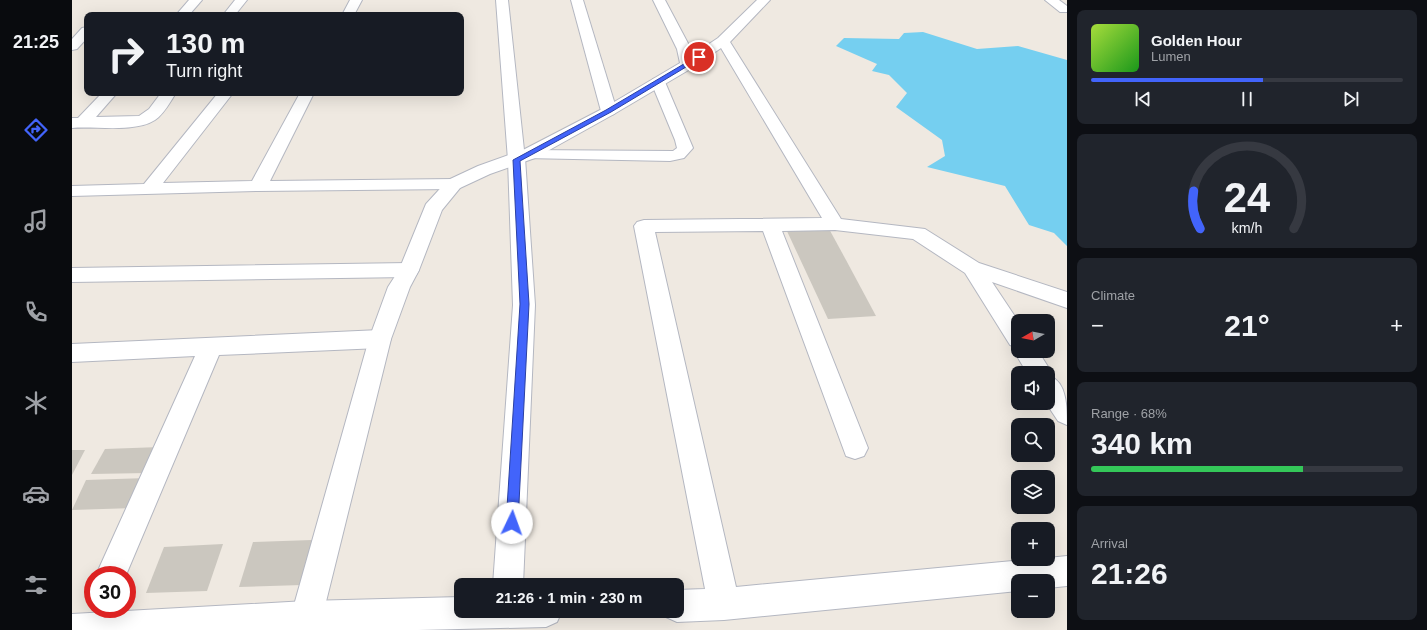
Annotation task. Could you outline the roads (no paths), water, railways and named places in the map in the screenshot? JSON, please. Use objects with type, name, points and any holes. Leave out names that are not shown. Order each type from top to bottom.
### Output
[{"type":"street","points":[[185,12],[196,0]]},
{"type":"street","points":[[231,12],[241,0]]},
{"type":"street","points":[[350,12],[356,0]]},
{"type":"street","points":[[502,0],[523,157],[524,304],[509,578]]},
{"type":"street","points":[[577,0],[608,111]]},
{"type":"street","points":[[659,0],[684,49],[687,65]]},
{"type":"street","points":[[304,624],[380,340],[399,287],[409,270],[433,208],[454,184],[484,170],[523,157],[608,111],[687,65],[723,41],[764,0]]},
{"type":"street","points":[[1051,0],[1064,8]]},
{"type":"street","points":[[72,46],[84,34]]},
{"type":"street","points":[[723,41],[835,224]]},
{"type":"street","points":[[523,157],[676,156],[682,153],[685,148],[683,140],[658,82]]},
{"type":"street","points":[[78,122],[107,96]]},
{"type":"street","points":[[78,122],[134,121],[144,119],[155,111],[167,96]]},
{"type":"street","points":[[149,189],[224,96]]},
{"type":"street","points":[[258,186],[305,96]]},
{"type":"street","points":[[72,191],[258,186],[454,184]]},
{"type":"street","points":[[724,604],[644,226],[835,224],[918,233],[972,268],[1067,300]]},
{"type":"street","points":[[770,225],[855,448]]},
{"type":"street","points":[[972,268],[1011,328]]},
{"type":"street","points":[[72,275],[409,270]]},
{"type":"street","points":[[72,354],[380,340]]},
{"type":"street","points":[[115,566],[211,347]]},
{"type":"street","points":[[1055,396],[1067,414]]},
{"type":"street","points":[[684,606],[724,604],[1067,571]]},
{"type":"street","points":[[86,624],[304,624],[454,614]]},
{"type":"water","points":[[923,32],[977,49],[1018,46],[1067,60],[1067,246],[1054,233],[1029,225],[1005,186],[927,167],[945,156],[942,140],[896,107],[907,93],[889,75],[872,71],[877,64],[836,46],[844,38],[899,39],[904,33]]}]
